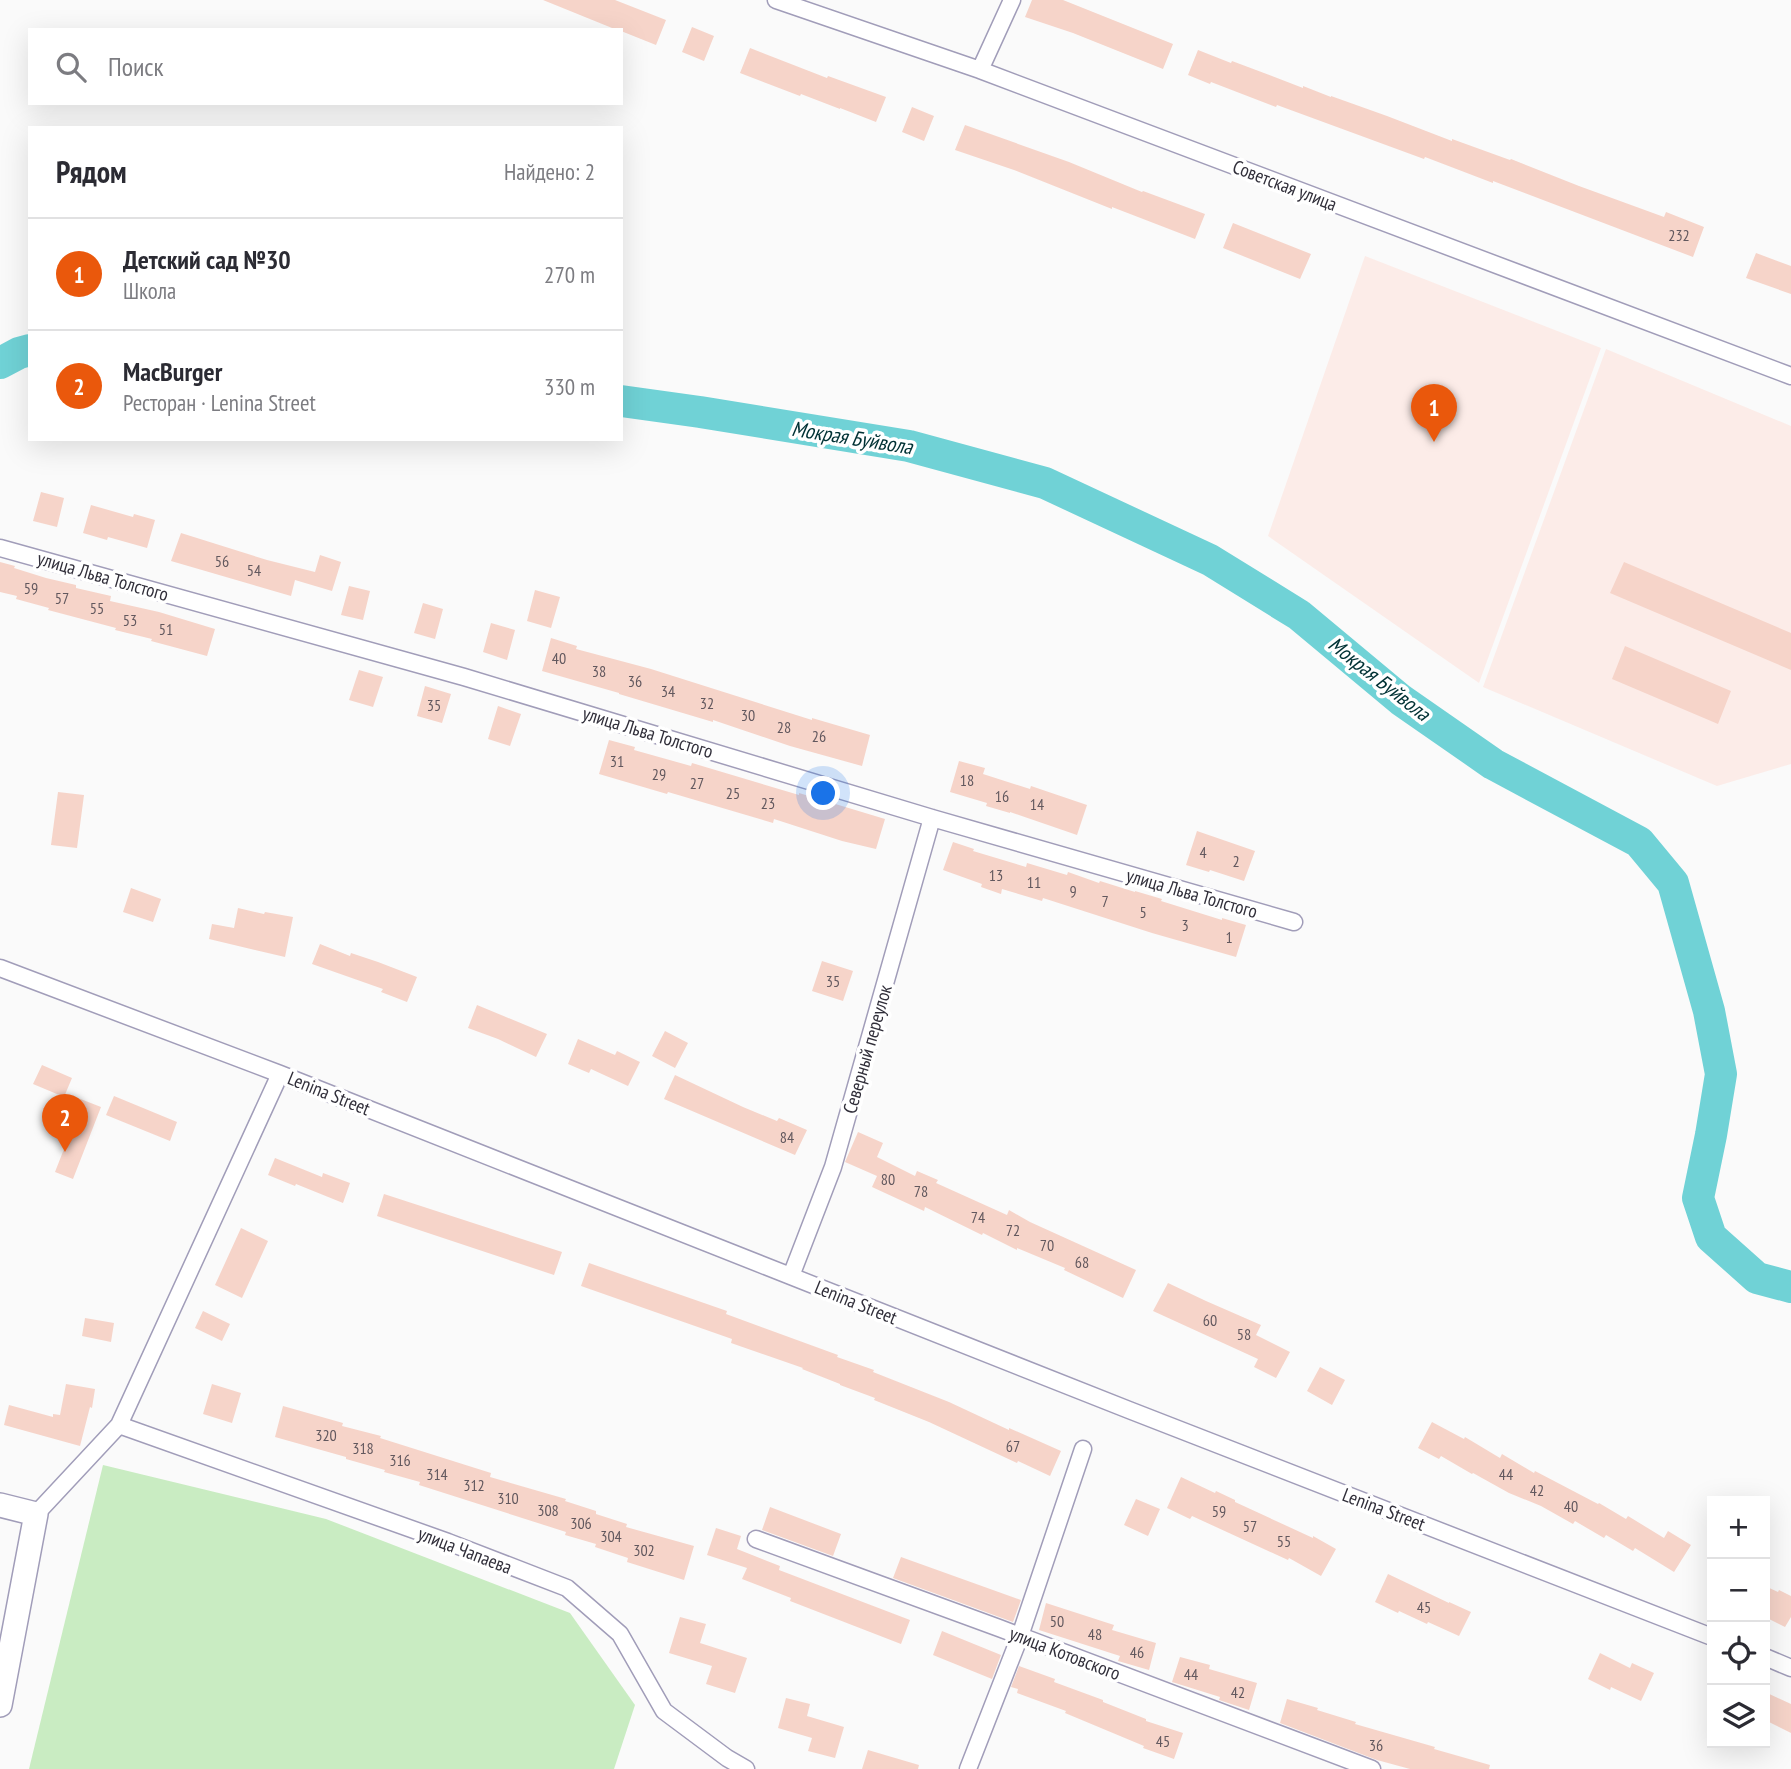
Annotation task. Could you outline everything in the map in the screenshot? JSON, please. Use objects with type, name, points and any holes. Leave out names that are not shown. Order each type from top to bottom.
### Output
[{"type":"main road","points":[[0,1505],[36,1514],[0,1705]]},
{"type":"street","name":"Советская улица","points":[[776,0],[980,70],[1791,376]]},
{"type":"street","points":[[980,70],[1012,0]]},
{"type":"street","name":"улица Льва Толстого","points":[[0,548],[464,677],[932,818],[1294,922]]},
{"type":"street","name":"Северный переулок","points":[[791,1276],[833,1167],[932,818]]},
{"type":"street","name":"Lenina Street","points":[[0,968],[280,1074],[1707,1635]]},
{"type":"street","points":[[36,1514],[119,1425],[280,1074]]},
{"type":"street","name":"улица Чапаева","points":[[119,1425],[448,1542],[567,1588],[620,1634],[664,1711],[746,1769]]},
{"type":"street","points":[[968,1769],[1020,1636],[1083,1449]]},
{"type":"street","name":"улица Котовского","points":[[756,1539],[1372,1769]]},
{"type":"street","points":[[1770,1659],[1791,1668]]},
{"type":"shaded area","points":[[1365,256],[1601,348],[1479,683],[1268,536]]},
{"type":"shaded area","points":[[1606,349],[1791,426],[1791,764],[1717,786],[1483,687]]},
{"type":"green space","points":[[103,1465],[326,1519],[570,1613],[635,1705],[614,1769],[29,1769]]},
{"type":"building","points":[[543,0],[615,0],[666,20],[656,45],[623,32],[623,28],[612,28]]},
{"type":"building","points":[[1032,0],[1063,0],[1173,44],[1163,69],[1025,17]]},
{"type":"building","points":[[692,27],[714,36],[704,61],[682,52]]},
{"type":"building","points":[[750,48],[827,78],[828,76],[886,97],[876,122],[740,73]]},
{"type":"building","points":[[1198,50],[1452,141],[1511,159],[1664,217],[1666,212],[1704,227],[1693,257],[1493,181],[1188,75]]},
{"type":"building","points":[[912,107],[934,116],[924,141],[902,132]]},
{"type":"building","points":[[965,125],[1205,214],[1195,239],[955,150]]},
{"type":"building","points":[[1233,223],[1311,254],[1300,279],[1223,248]]},
{"type":"building","points":[[1756,253],[1791,266],[1791,294],[1746,278]]},
{"type":"building","points":[[41,492],[64,498],[57,527],[33,521]]},
{"type":"building","points":[[91,505],[155,520],[147,548],[83,533]]},
{"type":"building","points":[[181,533],[315,572],[320,555],[341,562],[332,591],[295,580],[291,596],[171,561]]},
{"type":"building","points":[[0,562],[76,585],[76,588],[111,596],[110,601],[215,629],[207,656],[48,610],[49,608],[0,592]]},
{"type":"building","points":[[1624,562],[1791,633],[1791,670],[1610,593]]},
{"type":"building","points":[[349,586],[370,591],[363,620],[341,615]]},
{"type":"building","points":[[535,590],[560,597],[551,628],[527,621]]},
{"type":"building","points":[[423,603],[443,609],[435,639],[414,633]]},
{"type":"building","points":[[491,623],[515,630],[507,660],[483,652]]},
{"type":"building","points":[[551,638],[577,646],[576,649],[870,735],[862,766],[542,671]]},
{"type":"building","points":[[1625,646],[1731,691],[1718,724],[1612,679]]},
{"type":"building","points":[[359,670],[383,677],[373,707],[349,700]]},
{"type":"building","points":[[425,686],[451,694],[442,723],[417,716]]},
{"type":"building","points":[[498,706],[521,714],[510,746],[488,739]]},
{"type":"building","points":[[609,740],[635,747],[634,750],[691,766],[692,763],[885,819],[876,849],[774,819],[773,823],[599,774]]},
{"type":"building","points":[[959,761],[985,768],[983,774],[1030,789],[1031,786],[1087,805],[1077,835],[950,792]]},
{"type":"building","points":[[58,792],[84,795],[77,848],[51,845]]},
{"type":"building","points":[[1197,831],[1255,851],[1244,881],[1186,865]]},
{"type":"building","points":[[953,842],[1026,867],[1027,863],[1067,875],[1068,872],[1246,925],[1236,957],[1043,898],[1042,901],[1002,889],[1001,894],[981,887],[982,884],[943,870]]},
{"type":"building","points":[[131,888],[161,899],[153,922],[123,912]]},
{"type":"building","points":[[238,908],[293,917],[285,957],[209,939],[212,924],[234,928]]},
{"type":"building","points":[[320,944],[417,977],[407,1002],[381,992],[383,989],[312,964]]},
{"type":"building","points":[[822,961],[853,971],[843,1001],[812,991]]},
{"type":"building","points":[[477,1005],[547,1034],[536,1057],[468,1028]]},
{"type":"building","points":[[665,1031],[688,1043],[675,1068],[652,1056]]},
{"type":"building","points":[[578,1039],[615,1055],[617,1051],[640,1062],[628,1086],[591,1069],[589,1073],[568,1064]]},
{"type":"building","points":[[42,1065],[72,1078],[64,1097],[33,1084]]},
{"type":"building","points":[[675,1075],[743,1107],[807,1130],[795,1155],[664,1099]]},
{"type":"building","points":[[114,1096],[177,1122],[170,1141],[106,1115]]},
{"type":"building","points":[[78,1098],[101,1107],[73,1179],[55,1172],[71,1131]]},
{"type":"building","points":[[858,1132],[883,1143],[877,1157],[915,1176],[917,1171],[938,1180],[936,1183],[1007,1215],[1009,1210],[1136,1270],[1123,1298],[1064,1270],[1065,1268],[872,1187],[877,1176],[845,1162]]},
{"type":"building","points":[[275,1158],[322,1177],[323,1173],[350,1183],[343,1203],[268,1175]]},
{"type":"building","points":[[384,1194],[562,1252],[554,1275],[377,1216]]},
{"type":"building","points":[[241,1228],[268,1241],[242,1298],[215,1285]]},
{"type":"building","points":[[589,1263],[727,1311],[726,1314],[838,1355],[837,1357],[874,1370],[873,1372],[1061,1451],[1050,1476],[1018,1461],[1017,1463],[874,1400],[875,1398],[803,1368],[731,1343],[732,1339],[581,1286]]},
{"type":"building","points":[[1168,1283],[1261,1325],[1256,1335],[1290,1352],[1276,1378],[1254,1367],[1258,1359],[1153,1311]]},
{"type":"building","points":[[203,1311],[230,1324],[222,1341],[195,1328]]},
{"type":"building","points":[[85,1318],[114,1323],[111,1342],[82,1336]]},
{"type":"building","points":[[1320,1367],[1345,1380],[1332,1405],[1307,1391]]},
{"type":"building","points":[[66,1384],[95,1389],[80,1446],[4,1425],[9,1405],[53,1417],[53,1414],[60,1415]]},
{"type":"building","points":[[212,1384],[241,1393],[232,1423],[203,1414]]},
{"type":"building","points":[[283,1406],[343,1423],[342,1426],[381,1436],[380,1438],[491,1473],[490,1477],[566,1499],[565,1501],[596,1511],[596,1514],[627,1524],[626,1527],[694,1546],[684,1580],[627,1562],[628,1558],[595,1547],[596,1544],[565,1535],[566,1532],[419,1485],[420,1482],[346,1457],[275,1437]]},
{"type":"building","points":[[1432,1422],[1464,1439],[1465,1437],[1500,1458],[1502,1454],[1626,1519],[1628,1516],[1664,1538],[1668,1531],[1691,1545],[1674,1572],[1635,1548],[1633,1551],[1606,1535],[1604,1538],[1575,1521],[1573,1524],[1441,1456],[1439,1459],[1418,1448]]},
{"type":"building","points":[[1181,1477],[1313,1536],[1336,1549],[1321,1576],[1289,1558],[1288,1560],[1192,1516],[1190,1519],[1167,1508]]},
{"type":"building","points":[[1136,1499],[1160,1509],[1148,1536],[1124,1525]]},
{"type":"building","points":[[770,1507],[841,1534],[833,1556],[762,1530]]},
{"type":"building","points":[[716,1528],[741,1536],[737,1549],[780,1566],[779,1570],[910,1620],[901,1644],[790,1601],[791,1598],[742,1579],[747,1568],[707,1555]]},
{"type":"building","points":[[901,1557],[1021,1600],[1013,1622],[893,1578]]},
{"type":"building","points":[[1388,1574],[1471,1612],[1459,1636],[1375,1602]]},
{"type":"building","points":[[1770,1588],[1791,1596],[1791,1617],[1785,1627],[1770,1620]]},
{"type":"building","points":[[1046,1603],[1114,1625],[1112,1630],[1156,1643],[1149,1670],[1118,1661],[1120,1656],[1039,1630]]},
{"type":"building","points":[[680,1617],[706,1624],[700,1643],[747,1658],[735,1693],[706,1684],[712,1666],[669,1653]]},
{"type":"building","points":[[942,1631],[1001,1655],[992,1679],[933,1655]]},
{"type":"building","points":[[1600,1653],[1630,1668],[1632,1663],[1654,1673],[1641,1701],[1588,1679]]},
{"type":"building","points":[[1180,1657],[1257,1683],[1249,1710],[1219,1700],[1220,1697],[1172,1682]]},
{"type":"building","points":[[1019,1666],[1055,1679],[1054,1682],[1103,1700],[1146,1721],[1183,1733],[1174,1759],[1143,1748],[1144,1746],[1065,1713],[1066,1711],[1017,1693],[1018,1689],[1011,1687]]},
{"type":"building","points":[[1770,1694],[1791,1704],[1791,1733],[1770,1722]]},
{"type":"building","points":[[786,1698],[810,1704],[807,1716],[844,1727],[835,1758],[808,1751],[812,1738],[778,1728]]},
{"type":"building","points":[[1287,1699],[1318,1708],[1317,1710],[1356,1722],[1355,1724],[1490,1765],[1489,1769],[1410,1769],[1377,1760],[1280,1723]]},
{"type":"building","points":[[868,1750],[919,1765],[918,1769],[862,1769]]},
{"type":"waterway","name":"Мокрая Буйвола","points":[[0,363],[28,351]]},
{"type":"waterway","name":"Мокрая Буйвола","points":[[623,401],[909,446],[1045,483],[1210,560],[1299,615],[1401,700],[1493,764],[1639,842],[1673,883],[1709,1011],[1721,1074],[1698,1198],[1711,1237],[1757,1278],[1791,1287]]},
{"type":"place","name":"Детский сад №30","points":[[1434,442]]},
{"type":"place","name":"MacBurger","points":[[65,1152]]}]
